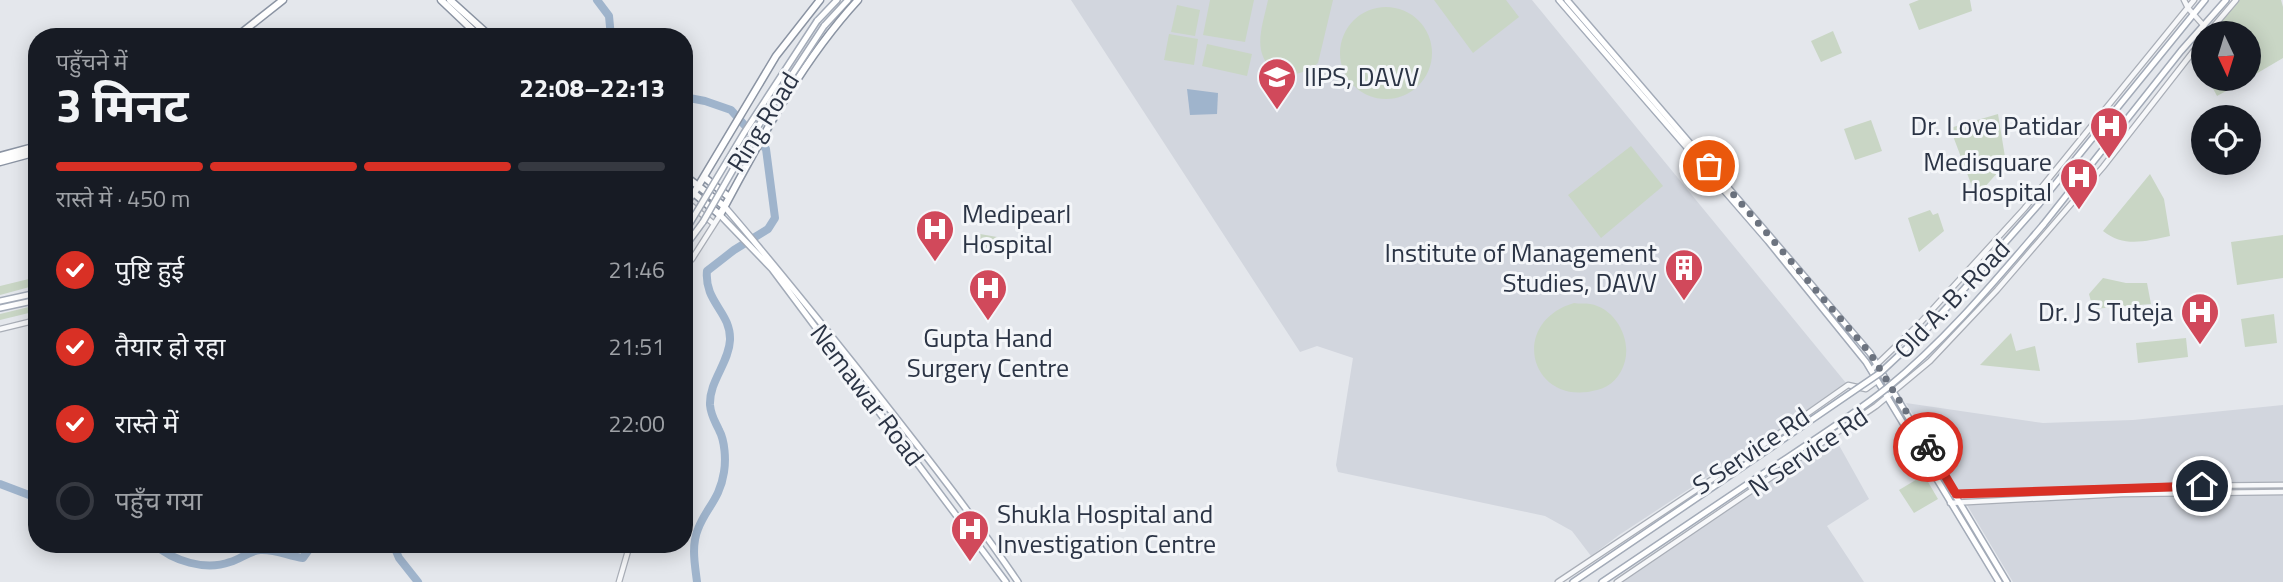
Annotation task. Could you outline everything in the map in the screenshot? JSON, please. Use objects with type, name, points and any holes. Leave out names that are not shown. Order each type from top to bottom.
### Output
[{"type":"highway","points":[[248,28],[286,0]]},
{"type":"highway","points":[[253,28],[286,0]]},
{"type":"highway","points":[[441,0],[471,28]]},
{"type":"highway","points":[[450,0],[481,28]]},
{"type":"highway","points":[[820,0],[776,56],[694,193],[720,215],[806,66],[833,28],[858,0]]},
{"type":"highway","points":[[0,156],[28,148]]},
{"type":"highway","points":[[0,162],[28,154]]},
{"type":"highway","points":[[704,177],[729,197]]},
{"type":"highway","points":[[693,182],[724,206]]},
{"type":"main road","name":"Ring Road","points":[[693,218],[744,133],[817,21],[837,0]]},
{"type":"main road","name":"Ring Road","points":[[693,237],[757,128],[824,26],[848,0]]},
{"type":"main road","points":[[1559,0],[1770,240]]},
{"type":"main road","points":[[1567,0],[1878,365],[2007,582]]},
{"type":"main road","name":"Old A. B. Road","points":[[1573,582],[1880,373],[1945,309],[2039,204],[2049,186],[2204,0]]},
{"type":"main road","name":"Old A. B. Road","points":[[2208,21],[2226,0]]},
{"type":"main road","name":"Old A. B. Road","points":[[1602,582],[1888,388],[1968,311],[2043,225],[2064,207],[2191,42]]},
{"type":"main road","points":[[724,206],[739,228],[761,248],[939,473],[1018,582]]},
{"type":"main road","name":"Nemawar Road","points":[[720,215],[739,228],[755,252],[772,269],[1006,582]]},
{"type":"main road","points":[[0,301],[28,295]]},
{"type":"main road","points":[[0,308],[28,302]]},
{"type":"main road","points":[[1838,320],[1999,582]]},
{"type":"main road","points":[[1693,491],[1698,499]]},
{"type":"street","points":[[2184,0],[2199,21]]},
{"type":"street","points":[[1871,370],[1920,323],[2049,186],[2194,0]]},
{"type":"street","points":[[2218,21],[2236,0]]},
{"type":"street","name":"N Service Rd","points":[[1617,582],[1887,398],[1948,343],[1997,290],[2064,207],[2103,167],[2191,55]]},
{"type":"street","points":[[693,207],[714,223]]},
{"type":"street","points":[[693,254],[720,215]]},
{"type":"street","points":[[0,329],[28,322]]},
{"type":"street","name":"S Service Rd","points":[[1558,582],[1848,385],[1867,389],[1877,382]]},
{"type":"street","points":[[1946,495],[2175,486],[2283,485]]},
{"type":"street","points":[[1950,503],[2122,494],[2283,492]]},
{"type":"street","points":[[1701,514],[1718,514]]},
{"type":"street","points":[[619,582],[627,553]]},
{"type":"shaded area","points":[[1071,0],[1532,0],[1846,383],[1591,556],[1572,531],[1545,516],[1338,472],[1336,465],[1353,358],[1317,346],[1300,352]]},
{"type":"shaded area","points":[[1906,403],[2043,423],[2133,420],[2283,405],[2283,582],[2013,582]]},
{"type":"shaded area","points":[[1835,438],[1869,499],[1827,526],[1864,582],[1622,582]]},
{"type":"green space","points":[[1210,0],[1254,0],[1245,42],[1203,35]]},
{"type":"green space","points":[[1268,0],[1333,0],[1318,63],[1311,69],[1285,74],[1270,67],[1264,60],[1260,38]]},
{"type":"green space","points":[[1434,0],[1506,0],[1519,17],[1473,53]]},
{"type":"green space","points":[[1919,0],[1970,0],[1972,11],[1919,30],[1909,4]]},
{"type":"green space","points":[[2236,0],[2281,0],[2283,58],[2261,71],[2261,21],[2216,21]]},
{"type":"green space","points":[[1177,5],[1200,10],[1195,36],[1171,32]]},
{"type":"green space","points":[[1386,7],[1404,11],[1419,20],[1428,35],[1432,53],[1428,71],[1419,86],[1404,95],[1386,99],[1368,95],[1353,86],[1344,71],[1340,53],[1344,35],[1353,20],[1368,11]]},
{"type":"green space","points":[[1833,31],[1842,53],[1821,62],[1811,41]]},
{"type":"green space","points":[[1169,34],[1198,39],[1194,65],[1164,60]]},
{"type":"green space","points":[[1207,44],[1252,54],[1247,76],[1202,66]]},
{"type":"green space","points":[[1998,114],[2006,163],[1976,197],[1950,128]]},
{"type":"green space","points":[[1871,120],[1882,151],[1855,160],[1844,129]]},
{"type":"green space","points":[[1631,146],[1663,186],[1601,238],[1568,195]]},
{"type":"green space","points":[[2150,174],[2164,199],[2170,236],[2127,241],[2119,240],[2103,231]]},
{"type":"green space","points":[[1930,210],[1933,215],[1938,213],[1944,231],[1919,252],[1908,218]]},
{"type":"green space","points":[[980,234],[1003,238],[1000,253],[977,250]]},
{"type":"green space","points":[[2283,235],[2283,278],[2237,285],[2231,242]]},
{"type":"green space","points":[[2103,278],[2126,283],[2147,283],[2151,304],[2093,309],[2089,294]]},
{"type":"green space","points":[[28,279],[28,287],[0,295],[0,286]]},
{"type":"green space","points":[[1574,303],[1590,304],[1607,311],[1619,325],[1626,343],[1625,361],[1618,376],[1602,389],[1574,392],[1556,387],[1543,376],[1536,361],[1534,344],[1540,328],[1553,313]]},
{"type":"green space","points":[[28,307],[28,313],[0,320],[0,314]]},
{"type":"green space","points":[[2274,314],[2277,343],[2245,347],[2241,319]]},
{"type":"green space","points":[[2011,333],[2016,351],[2035,346],[2040,371],[1980,365]]},
{"type":"green space","points":[[2186,338],[2188,357],[2138,363],[2136,343]]},
{"type":"green space","points":[[1924,475],[1938,499],[1914,513],[1899,490]]},
{"type":"water","points":[[1187,89],[1218,93],[1217,114],[1190,115]]},
{"type":"waterway","points":[[597,0],[609,16],[610,28]]},
{"type":"waterway","points":[[693,99],[731,110],[766,149],[775,218],[768,229],[707,271],[709,291],[726,322],[730,340],[713,388],[710,405],[724,445],[724,472],[716,496],[696,535],[694,555],[697,582]]},
{"type":"waterway","points":[[0,484],[28,495]]},
{"type":"waterway","points":[[167,553],[200,565],[220,565],[250,553]]},
{"type":"waterway","points":[[280,553],[303,558],[307,553]]},
{"type":"waterway","points":[[397,553],[418,582]]},
{"type":"way so far","points":[[1709,166],[1870,353],[1928,447]]},
{"type":"place","name":"IIPS, DAVV","points":[[1277,111]]},
{"type":"place","name":"Dr. Love Patidar","points":[[2109,160]]},
{"type":"place","name":"Medisquare Hospital","points":[[2079,211]]},
{"type":"place","name":"Medipearl Hospital","points":[[935,263]]},
{"type":"place","name":"Institute of Management Studies, DAVV","points":[[1684,302]]},
{"type":"place","name":"Gupta Hand Surgery Centre","points":[[988,322]]},
{"type":"place","name":"Dr. J S Tuteja","points":[[2200,346]]},
{"type":"place","name":"Shukla Hospital and Investigation Centre","points":[[970,563]]},
{"type":"route","points":[[1928,447],[1956,494],[2202,486]]}]
